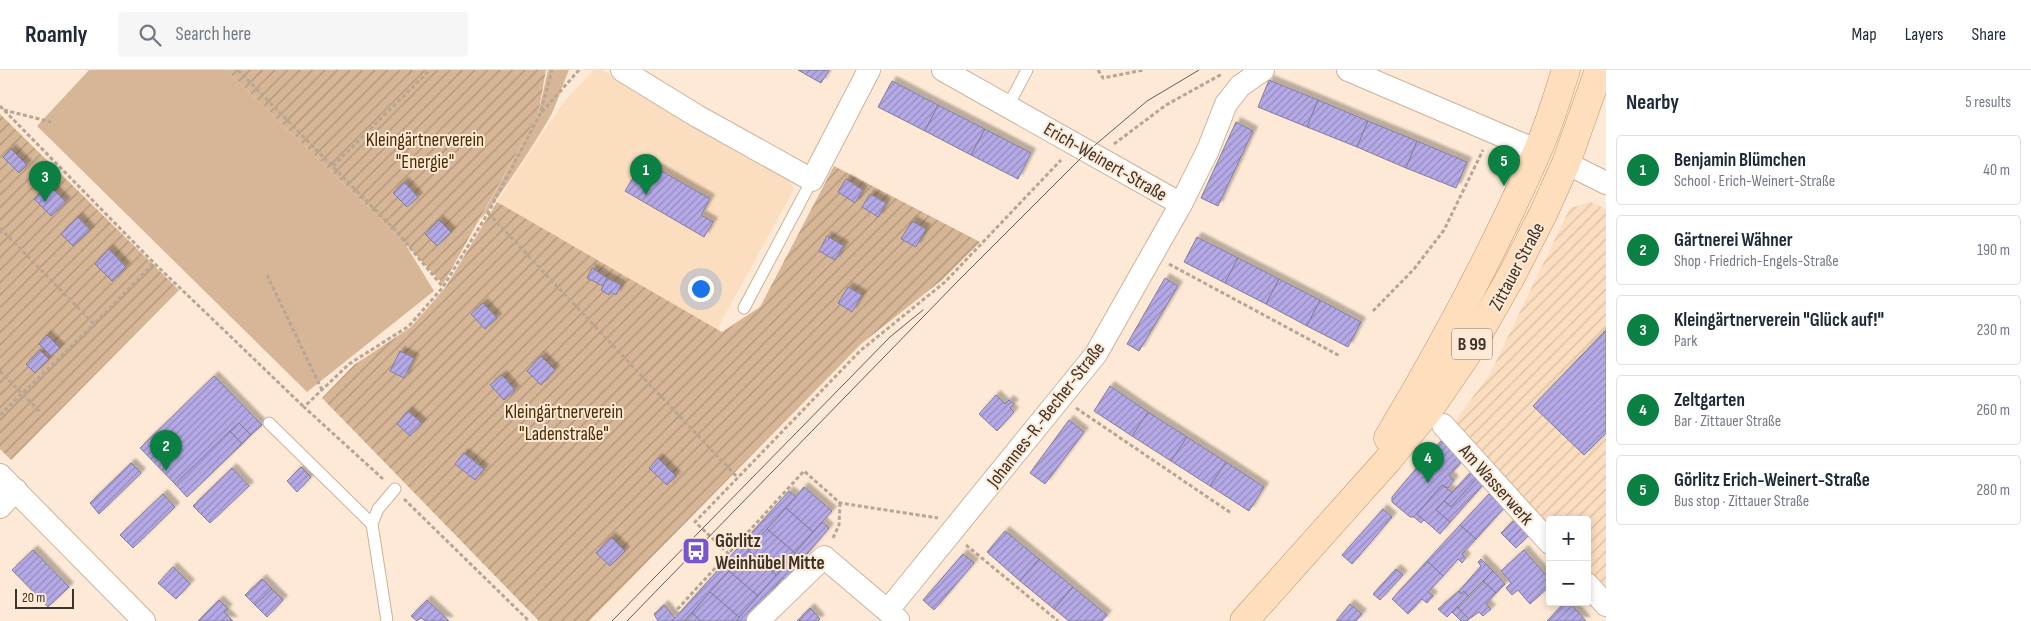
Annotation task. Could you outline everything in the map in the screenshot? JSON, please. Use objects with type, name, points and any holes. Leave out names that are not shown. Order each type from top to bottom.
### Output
[{"type":"main road","name":"Zittauer Straße","points":[[1427,413],[1446,338],[1538,151],[1566,70]]},
{"type":"main road","name":"Zittauer Straße","points":[[1248,620],[1427,413],[1467,354],[1513,273],[1544,212],[1566,163],[1599,70]]},
{"type":"main road","points":[[1538,151],[1566,163]]},
{"type":"street","points":[[622,70],[698,116],[812,180],[869,70]]},
{"type":"street","name":"Erich-Weinert-Straße","points":[[942,70],[1181,204],[1208,150],[1226,104],[1240,86],[1263,70]]},
{"type":"street","points":[[1348,70],[1538,151]]},
{"type":"street","points":[[1566,163],[1606,183]]},
{"type":"street","name":"Johannes-R.-Becher-Straße","points":[[824,557],[893,616],[954,527],[1096,354],[1181,204]]},
{"type":"street","name":"Am Wasserwerk","points":[[1427,413],[1546,539]]},
{"type":"street","points":[[0,507],[8,482],[144,621]]},
{"type":"street","points":[[758,621],[824,557]]},
{"type":"street","points":[[1591,588],[1606,605]]},
{"type":"lane","points":[[1008,106],[1026,70]]},
{"type":"lane","points":[[744,308],[812,180]]},
{"type":"lane","points":[[270,423],[372,524]]},
{"type":"lane","points":[[388,621],[372,524],[378,509],[395,489]]},
{"type":"path","points":[[332,166],[430,70]]},
{"type":"path","points":[[304,407],[349,364],[409,326],[443,287],[488,213],[540,114],[552,70]]},
{"type":"path","points":[[540,114],[580,70]]},
{"type":"path","points":[[1098,70],[1103,78],[1144,70]]},
{"type":"path","points":[[1098,156],[1166,105],[1229,70]]},
{"type":"path","points":[[239,71],[395,230],[443,287]]},
{"type":"path","points":[[0,106],[154,262],[304,407],[395,489],[529,621]]},
{"type":"path","points":[[4,110],[51,122]]},
{"type":"path","points":[[1373,311],[1414,269],[1444,230],[1485,145],[1497,148],[1502,136]]},
{"type":"path","points":[[729,554],[695,522],[860,350],[945,282],[1076,144]]},
{"type":"path","points":[[488,213],[738,478]]},
{"type":"path","points":[[0,228],[94,324]]},
{"type":"path","points":[[1153,256],[1340,356]]},
{"type":"path","points":[[0,415],[94,324],[154,262]]},
{"type":"path","points":[[267,275],[322,390]]},
{"type":"path","points":[[0,371],[40,412]]},
{"type":"path","points":[[1061,398],[1231,513]]},
{"type":"path","points":[[674,614],[804,471],[840,503],[902,511],[954,527],[1058,621]]},
{"type":"path","points":[[824,557],[839,525],[840,503]]},
{"type":"shaded area","points":[[594,70],[602,70],[786,176],[794,189],[717,329],[497,202],[563,103]]},
{"type":"shaded area","points":[[1590,202],[1606,209],[1606,601],[1591,584],[1591,516],[1546,516],[1546,535],[1449,429],[1490,374],[1570,208]]},
{"type":"green space","points":[[89,70],[226,70],[404,242],[434,291],[307,392],[37,126]]},
{"type":"green space","name":"Kleingärtnerverein \"Energie\"","points":[[226,70],[546,70],[538,115],[443,284],[404,242]]},
{"type":"green space","points":[[548,70],[569,70],[552,113],[529,152],[480,219],[538,115]]},
{"type":"green space","points":[[0,114],[179,290],[11,460],[0,449]]},
{"type":"green space","name":"Kleingärtnerverein \"Ladenstraße\"","points":[[834,166],[980,242],[942,280],[861,344],[589,621],[539,621],[322,398],[354,365],[411,327],[445,288],[497,202],[722,332],[760,307]]},
{"type":"building","points":[[798,70],[829,70],[821,83]]},
{"type":"building","points":[[1269,80],[1318,100],[1307,127],[1258,107]]},
{"type":"building","points":[[892,81],[938,105],[925,131],[878,107]]},
{"type":"building","points":[[1318,100],[1368,121],[1357,147],[1307,127]]},
{"type":"building","points":[[938,105],[985,129],[971,155],[925,131]]},
{"type":"building","points":[[1368,121],[1417,141],[1406,168],[1357,147]]},
{"type":"building","points":[[1236,122],[1253,131],[1218,206],[1201,198]]},
{"type":"building","points":[[985,129],[1031,153],[1018,179],[971,155]]},
{"type":"building","points":[[1417,141],[1467,162],[1456,188],[1406,168]]},
{"type":"building","points":[[11,149],[27,165],[19,173],[3,157]]},
{"type":"building","points":[[655,167],[710,199],[701,215],[713,222],[704,237],[625,191],[634,176],[646,183]]},
{"type":"building","points":[[846,179],[863,190],[855,203],[838,192]]},
{"type":"building","points":[[404,182],[418,197],[407,207],[393,193]]},
{"type":"building","points":[[49,185],[66,202],[51,216],[34,199]]},
{"type":"building","points":[[870,194],[886,203],[878,217],[862,207]]},
{"type":"building","points":[[78,217],[90,230],[73,246],[61,234]]},
{"type":"building","points":[[439,220],[451,232],[437,246],[425,234]]},
{"type":"building","points":[[912,221],[926,229],[916,247],[901,239]]},
{"type":"building","points":[[827,236],[844,246],[835,260],[819,251]]},
{"type":"building","points":[[1197,237],[1238,258],[1225,283],[1184,262]]},
{"type":"building","points":[[109,249],[126,267],[112,281],[95,264]]},
{"type":"building","points":[[1238,258],[1279,279],[1266,304],[1225,283]]},
{"type":"building","points":[[592,268],[607,278],[603,286],[587,278]]},
{"type":"building","points":[[607,278],[621,285],[616,295],[611,292],[609,295],[601,290]]},
{"type":"building","points":[[1165,278],[1178,286],[1139,351],[1127,344]]},
{"type":"building","points":[[1279,279],[1320,300],[1307,326],[1266,304]]},
{"type":"building","points":[[848,287],[862,295],[852,312],[838,303]]},
{"type":"building","points":[[1320,300],[1361,322],[1348,347],[1307,326]]},
{"type":"building","points":[[483,303],[497,318],[485,329],[471,314]]},
{"type":"building","points":[[1606,330],[1606,433],[1584,455],[1533,406]]},
{"type":"building","points":[[47,335],[60,348],[51,356],[39,344]]},
{"type":"building","points":[[40,350],[49,359],[35,373],[26,364]]},
{"type":"building","points":[[400,351],[414,358],[404,378],[390,371]]},
{"type":"building","points":[[541,356],[555,370],[541,385],[527,371]]},
{"type":"building","points":[[502,375],[515,390],[504,400],[490,385]]},
{"type":"building","points":[[214,376],[262,425],[251,435],[239,423],[175,484],[140,448]]},
{"type":"building","points":[[1110,386],[1148,412],[1132,436],[1094,411]]},
{"type":"building","points":[[996,395],[1005,404],[1009,400],[1014,404],[1010,408],[1014,412],[997,431],[979,414]]},
{"type":"building","points":[[408,411],[422,423],[410,436],[397,424]]},
{"type":"building","points":[[1148,412],[1187,437],[1171,461],[1132,436]]},
{"type":"building","points":[[1069,420],[1084,432],[1045,484],[1030,473]]},
{"type":"building","points":[[239,423],[251,435],[242,444],[230,431]]},
{"type":"building","points":[[230,431],[242,444],[187,497],[175,484]]},
{"type":"building","points":[[1187,437],[1226,462],[1210,486],[1171,461]]},
{"type":"building","points":[[1441,441],[1463,460],[1449,476],[1454,480],[1448,488],[1442,485],[1417,514],[1424,520],[1421,523],[1414,517],[1410,517],[1392,502],[1392,497],[1420,464],[1416,461],[1422,454],[1426,458]]},
{"type":"building","points":[[464,453],[484,469],[475,480],[455,464]]},
{"type":"building","points":[[658,458],[676,476],[667,485],[649,468]]},
{"type":"building","points":[[1226,462],[1264,487],[1249,511],[1210,486]]},
{"type":"building","points":[[131,463],[141,473],[99,514],[90,503]]},
{"type":"building","points":[[301,467],[311,477],[297,492],[287,481]]},
{"type":"building","points":[[232,468],[249,486],[210,523],[193,506]]},
{"type":"building","points":[[1471,472],[1478,477],[1451,507],[1444,501]]},
{"type":"building","points":[[1478,477],[1484,484],[1450,522],[1436,510],[1444,501],[1451,507]]},
{"type":"building","points":[[1442,485],[1452,492],[1436,510],[1450,522],[1440,534],[1417,514]]},
{"type":"building","points":[[804,487],[832,511],[813,532],[786,508]]},
{"type":"building","points":[[789,491],[796,497],[684,621],[658,621],[654,614],[664,605],[675,618]]},
{"type":"building","points":[[163,494],[175,507],[133,548],[120,535]]},
{"type":"building","points":[[1489,494],[1504,508],[1476,539],[1460,525]]},
{"type":"building","points":[[786,508],[813,532],[795,553],[767,529]]},
{"type":"building","points":[[1383,509],[1392,517],[1352,564],[1342,555]]},
{"type":"building","points":[[1515,519],[1523,527],[1509,541],[1501,533]]},
{"type":"building","points":[[822,522],[829,528],[785,580],[783,578],[746,621],[736,621]]},
{"type":"building","points":[[1460,525],[1476,539],[1462,554],[1466,558],[1462,563],[1458,559],[1443,576],[1427,561]]},
{"type":"building","points":[[1523,527],[1530,534],[1516,548],[1509,541]]},
{"type":"building","points":[[767,529],[795,553],[776,575],[748,550]]},
{"type":"building","points":[[1005,531],[1039,559],[1020,581],[987,552]]},
{"type":"building","points":[[611,537],[625,551],[610,566],[596,553]]},
{"type":"building","points":[[33,550],[69,587],[48,607],[12,570]]},
{"type":"building","points":[[748,550],[776,575],[758,596],[729,571]]},
{"type":"building","points":[[1524,550],[1546,575],[1546,590],[1530,604],[1518,590],[1512,595],[1506,588],[1511,583],[1501,571]]},
{"type":"building","points":[[963,554],[974,563],[934,610],[923,600]]},
{"type":"building","points":[[1039,559],[1073,587],[1054,609],[1020,581]]},
{"type":"building","points":[[1481,559],[1493,571],[1468,596],[1464,591],[1461,594],[1459,591],[1481,566],[1478,562]]},
{"type":"building","points":[[1427,561],[1443,576],[1428,592],[1433,596],[1427,603],[1422,599],[1408,614],[1392,599]]},
{"type":"building","points":[[173,567],[190,584],[176,599],[158,583]]},
{"type":"building","points":[[1396,569],[1403,575],[1380,600],[1373,594]]},
{"type":"building","points":[[729,571],[758,596],[739,617],[710,592]]},
{"type":"building","points":[[1493,571],[1505,584],[1496,593],[1483,581]]},
{"type":"building","points":[[262,579],[272,589],[255,605],[245,595]]},
{"type":"building","points":[[1484,582],[1496,593],[1486,604],[1491,609],[1483,616],[1479,612],[1469,619],[1458,608]]},
{"type":"building","points":[[1073,587],[1107,615],[1102,621],[1069,621],[1054,609]]},
{"type":"building","points":[[272,589],[283,600],[267,617],[255,605]]},
{"type":"building","points":[[1459,591],[1461,594],[1464,591],[1468,596],[1447,617],[1438,609]]},
{"type":"building","points":[[710,592],[739,617],[736,621],[701,621],[692,613]]},
{"type":"building","points":[[219,600],[228,609],[224,612],[233,621],[198,621]]},
{"type":"building","points":[[427,600],[449,621],[425,621],[421,618],[417,621],[411,616]]},
{"type":"building","points":[[1350,604],[1362,614],[1356,621],[1336,621]]},
{"type":"building","points":[[1561,606],[1573,606],[1586,621],[1547,621]]},
{"type":"building","points":[[1457,607],[1469,619],[1467,621],[1461,621],[1452,612]]},
{"type":"building","points":[[810,608],[820,619],[818,621],[797,621]]},
{"type":"building","points":[[692,613],[701,621],[684,621]]},
{"type":"tram line","points":[[627,621],[958,281],[1088,151],[1147,101],[1199,70]]},
{"type":"tram line","points":[[612,621],[890,337],[923,310]]},
{"type":"place","name":"Görlitz Erich-Weinert-Straße","points":[[1504,186]]},
{"type":"place","name":"Benjamin Blümchen","points":[[646,195]]},
{"type":"place","name":"Kleingärtnerverein \"Glück auf!\"","points":[[45,202]]},
{"type":"place","name":"Gärtnerei Wähner","points":[[166,471]]},
{"type":"place","name":"Zeltgarten","points":[[1428,483]]},
{"type":"place","name":"Görlitz Weinhübel Mitte","points":[[696,551]]}]
